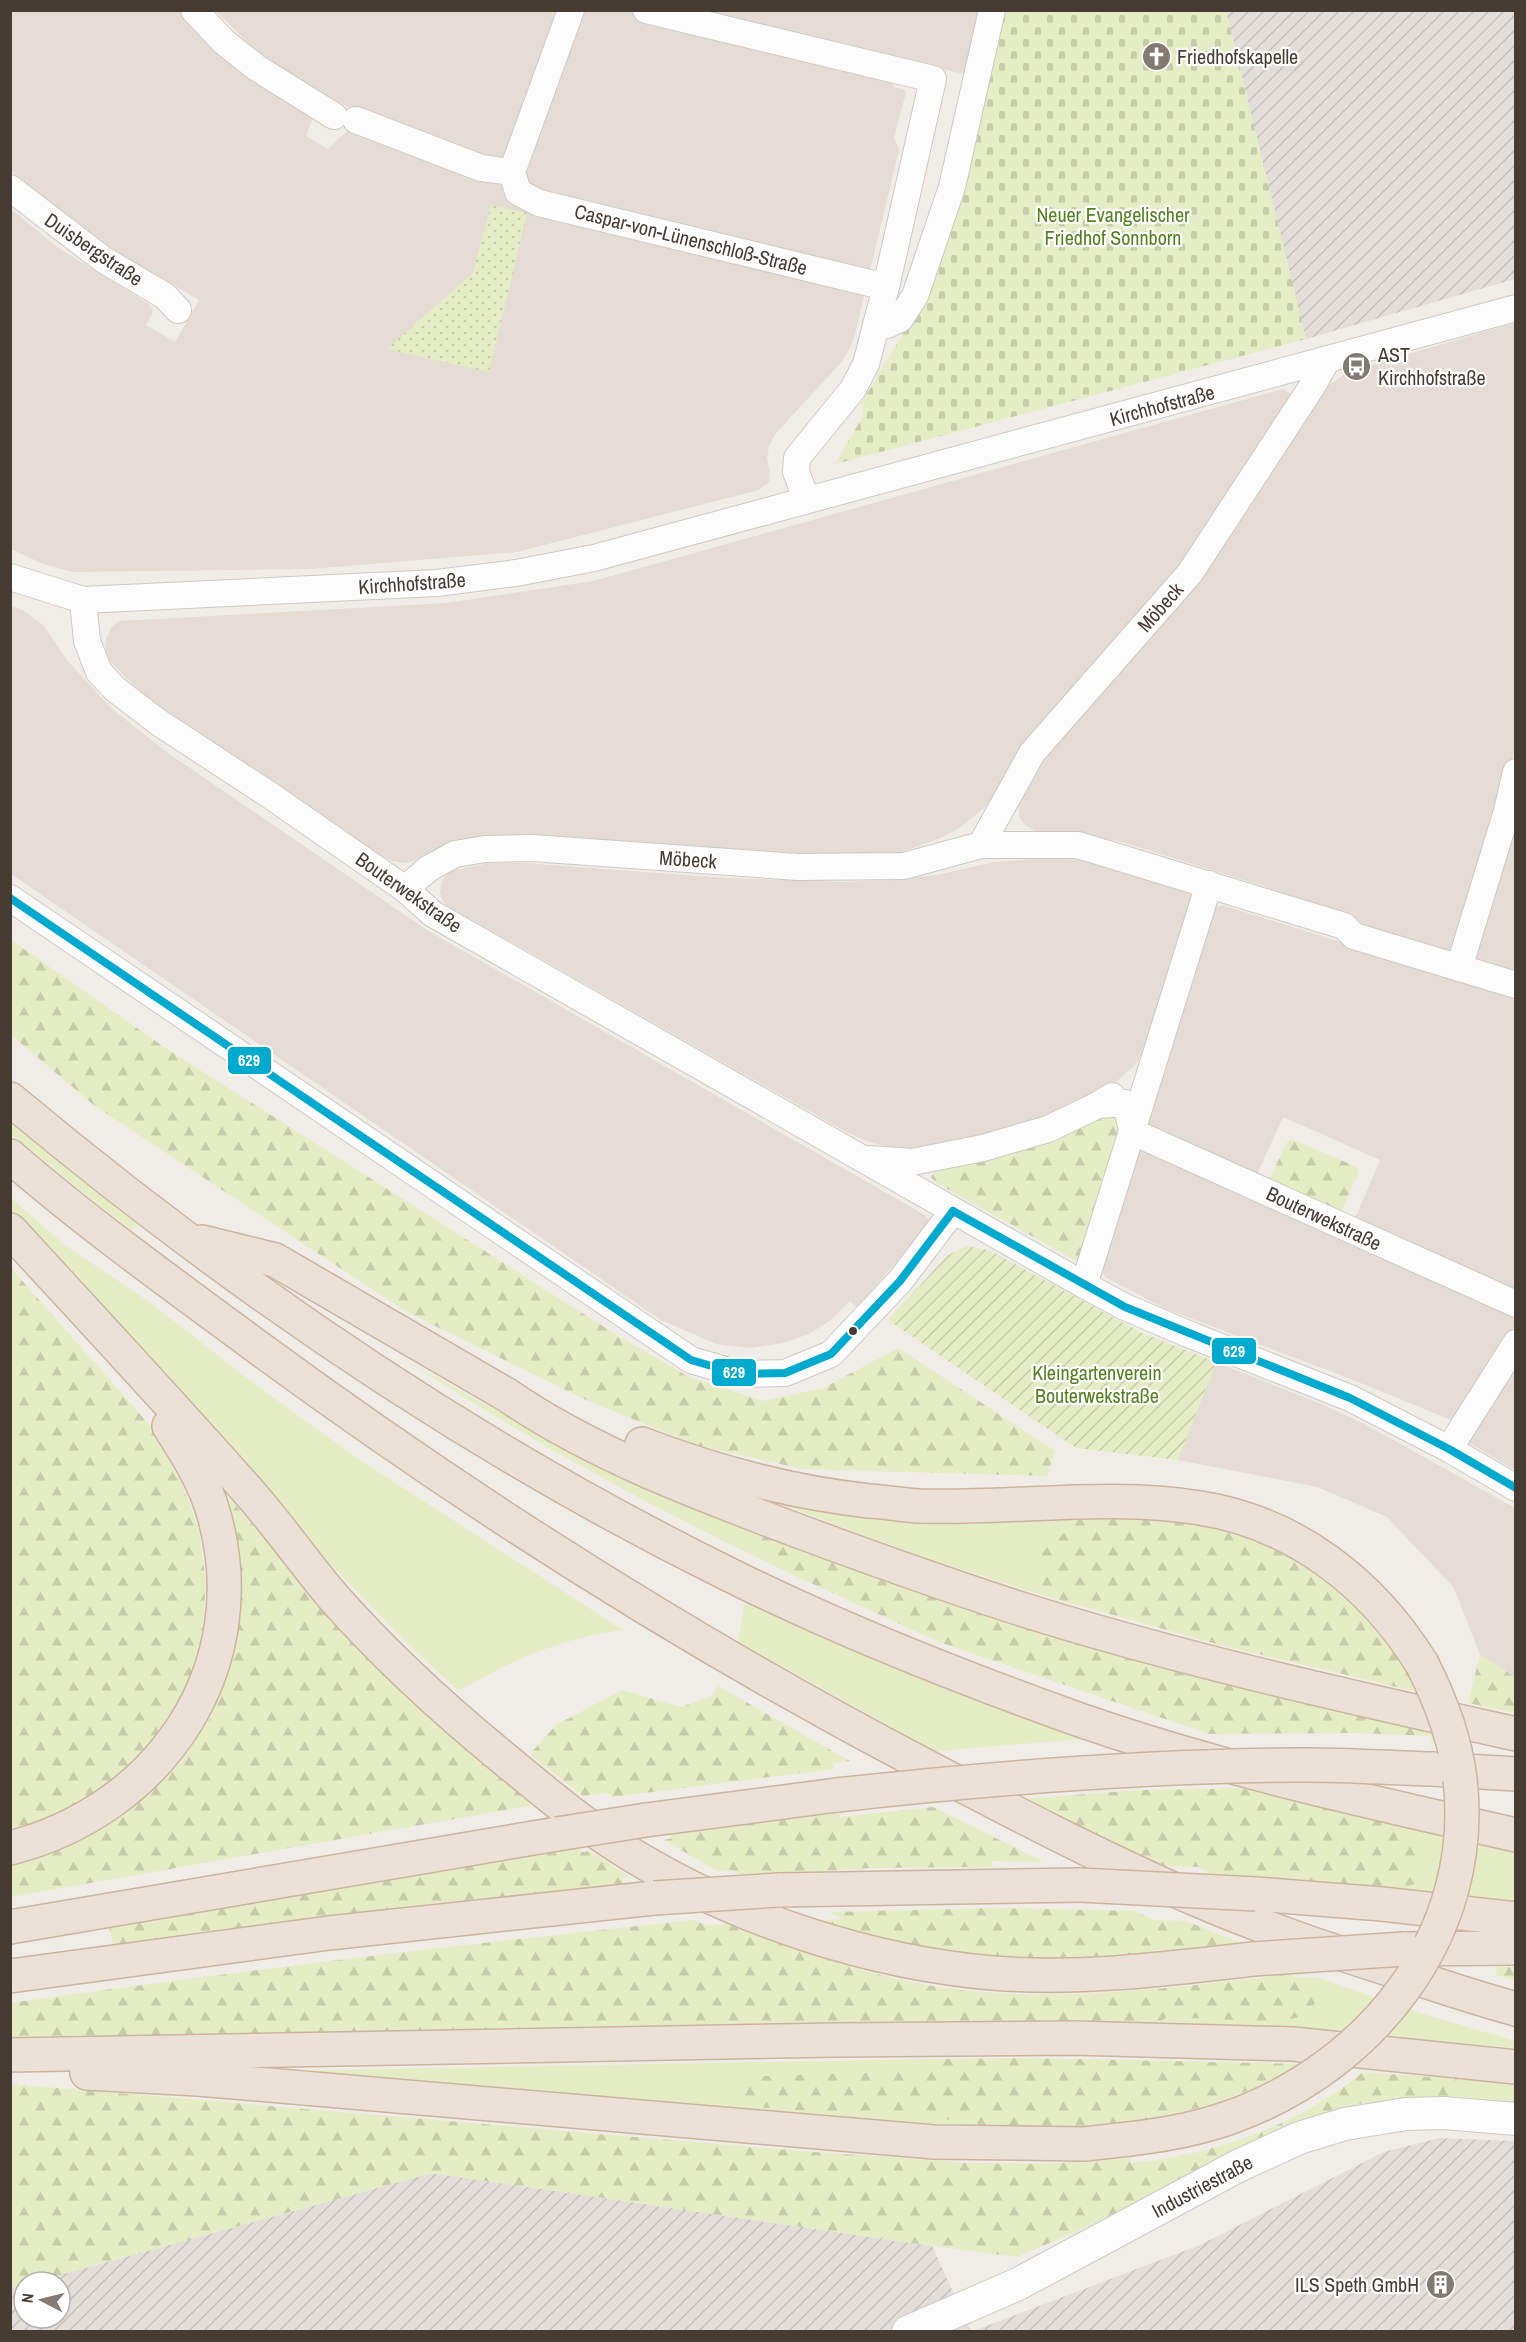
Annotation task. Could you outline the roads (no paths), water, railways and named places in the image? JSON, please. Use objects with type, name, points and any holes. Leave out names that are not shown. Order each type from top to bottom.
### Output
[{"type":"highway","points":[[10,1099],[88,1164],[185,1239],[374,1371],[500,1450],[608,1512],[717,1569],[848,1630],[995,1689],[1083,1721],[1190,1755],[1413,1812],[1515,1835]]},
{"type":"highway","points":[[10,1156],[46,1187],[192,1299],[392,1444],[571,1562],[815,1708],[1022,1817],[1194,1898],[1376,1966],[1515,2009]]},
{"type":"highway","points":[[10,1230],[186,1421],[271,1518],[335,1598],[398,1664],[467,1729],[557,1802],[612,1842],[678,1881],[731,1906],[855,1948],[944,1967],[1039,1976],[1089,1976],[1253,1959],[1404,1949],[1515,1948]]},
{"type":"highway","points":[[185,1239],[275,1260],[507,1395],[539,1418],[656,1474],[867,1557],[1000,1602],[1184,1655],[1515,1734]]},
{"type":"highway","points":[[10,1848],[34,1842],[81,1821],[108,1805],[132,1786],[154,1765],[180,1733],[204,1687],[214,1658],[224,1600],[220,1542],[214,1514],[192,1461],[123,1354]]},
{"type":"highway","points":[[10,2070],[198,2079],[934,2142],[1085,2144],[1176,2132],[1232,2117],[1295,2086],[1349,2048],[1381,2017],[1416,1974],[1437,1933],[1457,1869],[1462,1810],[1455,1749],[1440,1701],[1408,1641],[1373,1599],[1331,1563],[1281,1533],[1198,1507],[1120,1502],[917,1506],[828,1496],[757,1482],[693,1464],[507,1395]]},
{"type":"highway","points":[[10,1927],[557,1834],[837,1795],[1039,1775],[1167,1768],[1297,1765],[1515,1774]]},
{"type":"highway","points":[[10,1976],[329,1933],[654,1898],[778,1890],[1080,1885],[1256,1894],[1382,1904],[1515,1920]]},
{"type":"highway","points":[[10,2055],[824,2040],[1073,2038],[1293,2044],[1515,2067]]},
{"type":"street","points":[[194,10],[224,42],[257,68],[345,118],[482,168],[512,172],[572,10]]},
{"type":"street","points":[[646,10],[933,79],[886,287],[866,364],[853,389],[797,458],[796,472],[807,500]]},
{"type":"street","points":[[876,325],[887,325],[900,319],[915,296],[952,187],[992,10]]},
{"type":"street","name":"Caspar-von-Lünenschloß-Straße","points":[[512,172],[518,192],[539,203],[886,287]]},
{"type":"street","name":"Duisbergstraße","points":[[10,188],[104,260],[165,296],[178,310]]},
{"type":"street","name":"Kirchhofstraße","points":[[10,577],[83,600],[437,583],[516,573],[594,558],[1515,308]]},
{"type":"street","name":"Möbeck","points":[[981,845],[1032,753],[1190,573],[1327,360]]},
{"type":"street","name":"Bouterwekstraße","points":[[83,600],[87,641],[99,672],[115,689],[158,722],[271,796],[405,889],[433,914],[953,1212],[1125,1307],[1350,1398],[1449,1449],[1515,1488]]},
{"type":"street","points":[[1459,968],[1507,811],[1515,772]]},
{"type":"street","name":"Möbeck","points":[[405,889],[428,869],[455,854],[485,849],[531,848],[798,867],[904,866],[981,845],[1078,845],[1344,926],[1354,936],[1515,985]]},
{"type":"street","points":[[1084,1285],[1209,884]]},
{"type":"street","points":[[10,898],[691,1360],[739,1374],[785,1373],[831,1354],[900,1281],[953,1212]]},
{"type":"street","name":"Bouterwekstraße","points":[[864,1159],[912,1162],[983,1148],[1048,1129],[1098,1106],[1150,1072]]},
{"type":"street","name":"Bouterwekstraße","points":[[1098,1106],[1125,1103],[1133,1131],[1515,1304]]},
{"type":"street","points":[[1449,1449],[1515,1343]]},
{"type":"street","name":"Industriestraße","points":[[908,2331],[1018,2284],[1238,2166],[1299,2138],[1345,2124],[1406,2114],[1444,2112],[1515,2119]]},
{"type":"place","name":"Friedhofskapelle","points":[[1156,56]]},
{"type":"place","name":"AST Kirchhofstraße","points":[[1357,366]]},
{"type":"place","name":"ILS Speth GmbH","points":[[1440,2284]]},
{"type":"park label","name":"Neuer Evangelischer Friedhof Sonnborn","points":[[1113,226]]},
{"type":"park label","name":"Kleingartenverein Bouterwekstraße","points":[[1097,1384]]}]
